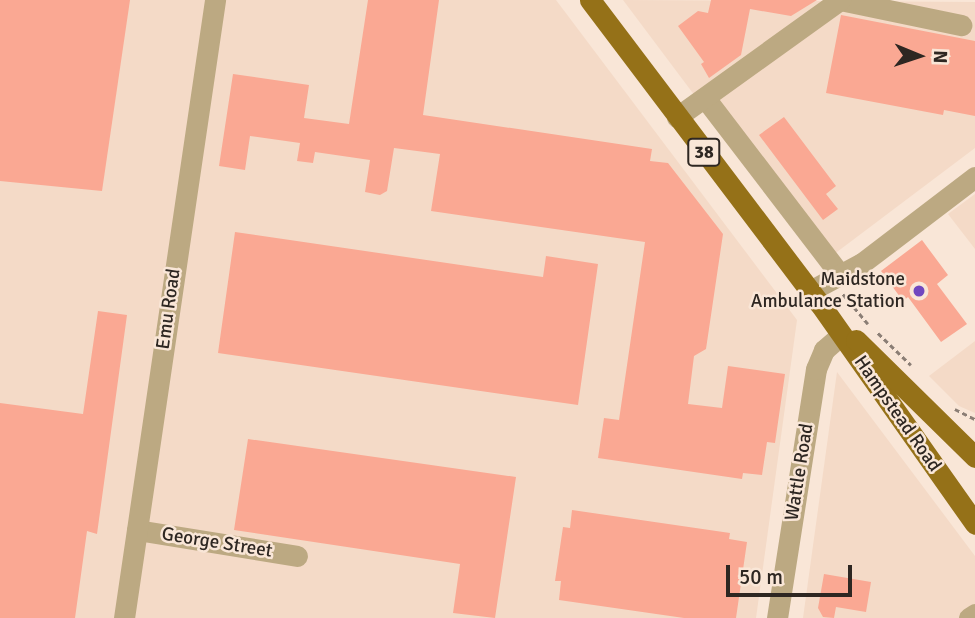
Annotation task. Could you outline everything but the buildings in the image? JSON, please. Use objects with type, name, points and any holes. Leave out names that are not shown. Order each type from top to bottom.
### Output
[{"type":"main road","name":"Hampstead Road","points":[[598,3],[677,117],[815,298],[975,524]]},
{"type":"main road","name":"Hampstead Road","points":[[815,298],[975,457]]},
{"type":"street","name":"Emu Road","points":[[124,618],[215,0]]},
{"type":"street","points":[[677,117],[840,0],[961,25]]},
{"type":"street","points":[[705,98],[835,276]]},
{"type":"street","points":[[815,298],[835,276],[862,263],[975,177]]},
{"type":"street","name":"Wattle Road","points":[[777,618],[816,369],[824,350],[841,335]]},
{"type":"street","name":"George Street","points":[[137,530],[297,556]]},
{"type":"street","points":[[969,618],[975,614]]},
{"type":"path","points":[[835,276],[914,370]]},
{"type":"path","points":[[948,405],[975,419]]},
{"type":"shaded area","points":[[0,0],[556,0],[797,320],[756,618],[0,618]]},
{"type":"shaded area","points":[[623,0],[975,2],[975,148],[821,264]]},
{"type":"shaded area","points":[[975,194],[975,249],[948,214]]},
{"type":"shaded area","points":[[975,341],[975,413],[959,406],[929,376]]},
{"type":"shaded area","points":[[837,372],[975,556],[975,618],[803,618]]},
{"type":"place","name":"Maidstone Ambulance Station","points":[[919,291]]}]
